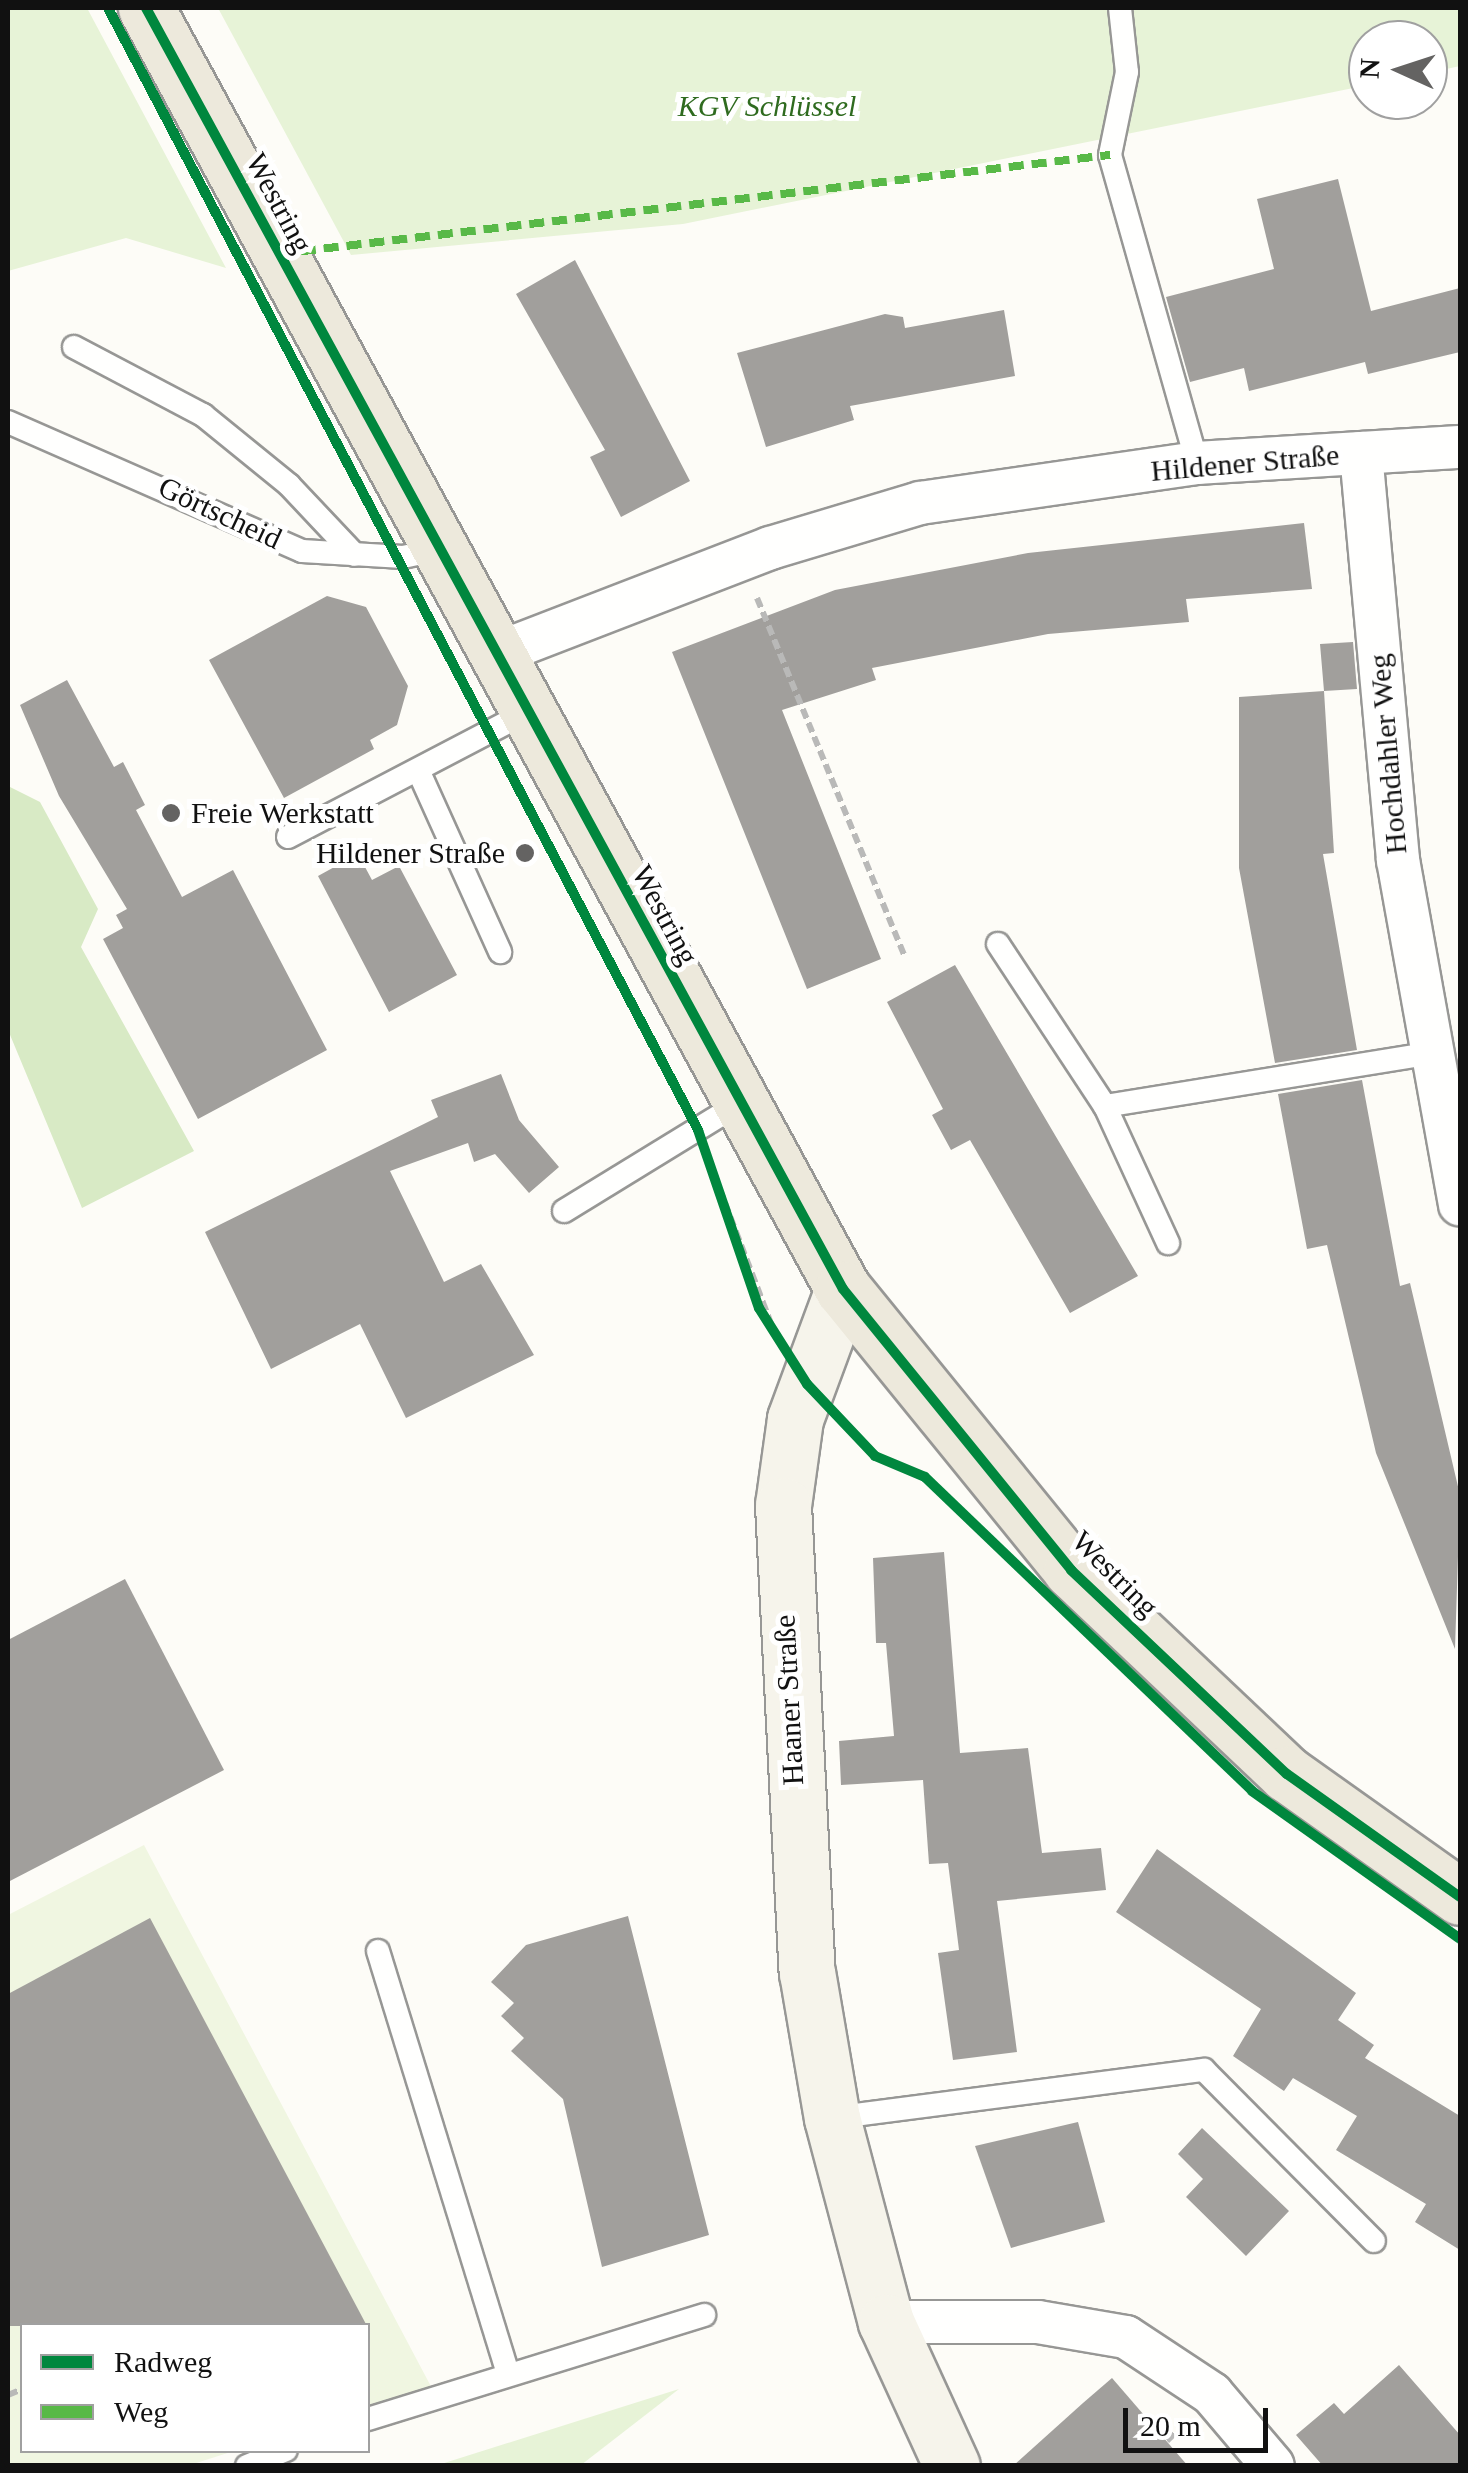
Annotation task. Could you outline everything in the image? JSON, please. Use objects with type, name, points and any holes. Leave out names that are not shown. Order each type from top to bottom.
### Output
[{"type":"main road","name":"Westring","points":[[146,8],[529,710],[736,1105],[843,1289],[1071,1570],[1287,1774],[1460,1897]]},
{"type":"main road","name":"Haaner Straße","points":[[843,1289],[796,1419],[781,1571],[807,1972],[832,2118],[886,2322],[952,2466]]},
{"type":"street","name":"Hildener Straße","points":[[498,653],[741,560],[920,503],[1197,463],[1460,447]]},
{"type":"street","name":"Hochdahler Weg","points":[[1361,453],[1398,860],[1426,1054],[1460,1204]]},
{"type":"street","points":[[886,2322],[1038,2322],[1126,2336],[1212,2394],[1272,2466]]},
{"type":"lane","points":[[1120,8],[1126,72],[1110,155],[1197,463]]},
{"type":"lane","points":[[74,347],[203,415],[289,484],[355,555]]},
{"type":"lane","name":"Görtscheid","points":[[8,422],[302,551],[355,555],[442,549]]},
{"type":"lane","points":[[288,837],[529,710]]},
{"type":"lane","points":[[418,770],[500,952]]},
{"type":"lane","points":[[998,944],[1105,1106],[1168,1244]]},
{"type":"lane","points":[[1105,1106],[1426,1054]]},
{"type":"lane","points":[[564,1211],[736,1105]]},
{"type":"lane","points":[[378,1951],[508,2373]]},
{"type":"lane","points":[[832,2118],[1204,2070],[1374,2241]]},
{"type":"lane","points":[[370,2418],[704,2316]]},
{"type":"lane","points":[[247,2466],[279,2453]]},
{"type":"path","points":[[741,560],[904,955]]},
{"type":"green space","points":[[8,8],[87,8],[226,268],[126,238],[8,271]]},
{"type":"green space","name":"KGV Schlüssel","points":[[218,8],[1460,8],[1460,66],[1448,69],[1448,20],[1348,20],[1348,89],[683,224],[351,255]]},
{"type":"green space","points":[[8,786],[40,802],[98,909],[81,947],[194,1151],[82,1208],[8,1030]]},
{"type":"green space","points":[[144,1845],[435,2394],[370,2411],[370,2323],[20,2323],[20,2453],[228,2453],[190,2465],[8,2466],[8,1915]]},
{"type":"green space","points":[[679,2389],[581,2465],[438,2465]]},
{"type":"building","points":[[1338,179],[1371,311],[1460,288],[1460,352],[1368,374],[1365,362],[1249,391],[1244,368],[1190,382],[1166,297],[1274,269],[1257,199]]},
{"type":"building","points":[[575,260],[690,481],[621,517],[590,457],[605,450],[516,294]]},
{"type":"building","points":[[1004,310],[1015,376],[850,406],[854,420],[766,447],[737,353],[885,314],[903,317],[905,328]]},
{"type":"building","points":[[1304,523],[1312,589],[1186,599],[1189,622],[1048,634],[872,668],[876,680],[782,710],[881,959],[807,989],[672,652],[835,590],[1028,553]]},
{"type":"building","points":[[327,596],[366,607],[408,686],[397,725],[370,740],[374,749],[284,798],[209,660]]},
{"type":"building","points":[[1353,642],[1357,689],[1324,691],[1320,644]]},
{"type":"building","points":[[67,680],[114,767],[123,762],[145,805],[136,810],[182,897],[233,870],[327,1050],[198,1119],[103,939],[123,928],[116,915],[127,909],[59,796],[20,705]]},
{"type":"building","points":[[1324,691],[1334,853],[1323,854],[1357,1050],[1275,1063],[1239,868],[1239,697]]},
{"type":"building","points":[[358,854],[372,880],[399,866],[457,975],[389,1012],[318,876]]},
{"type":"building","points":[[955,965],[1138,1276],[1070,1313],[970,1140],[951,1150],[932,1115],[943,1109],[887,1002]]},
{"type":"building","points":[[501,1074],[519,1120],[559,1167],[529,1193],[495,1154],[474,1162],[468,1143],[390,1171],[444,1282],[481,1264],[534,1355],[406,1418],[360,1324],[271,1369],[205,1232],[438,1117],[431,1100]]},
{"type":"building","points":[[1362,1080],[1400,1286],[1410,1283],[1460,1495],[1455,1649],[1376,1453],[1327,1245],[1307,1249],[1278,1094]]},
{"type":"building","points":[[944,1552],[960,1753],[1028,1748],[1042,1853],[1101,1848],[1106,1890],[997,1901],[1017,2052],[953,2060],[938,1953],[959,1950],[948,1863],[929,1864],[923,1780],[841,1785],[839,1741],[894,1736],[886,1643],[876,1643],[873,1558]]},
{"type":"building","points":[[125,1579],[224,1770],[8,1882],[8,1640]]},
{"type":"building","points":[[1157,1849],[1356,1993],[1338,2020],[1374,2045],[1365,2058],[1460,2116],[1460,2250],[1415,2222],[1426,2204],[1336,2150],[1357,2116],[1293,2078],[1284,2091],[1233,2056],[1261,2009],[1116,1912]]},
{"type":"building","points":[[628,1916],[709,2235],[602,2267],[563,2099],[511,2051],[524,2038],[501,2016],[514,2003],[491,1982],[526,1945]]},
{"type":"building","points":[[150,1918],[365,2323],[8,2326],[8,1994]]},
{"type":"building","points":[[1078,2122],[1105,2222],[1011,2248],[975,2146]]},
{"type":"building","points":[[1202,2128],[1289,2211],[1246,2256],[1186,2197],[1203,2179],[1178,2154]]},
{"type":"building","points":[[1399,2365],[1460,2435],[1460,2466],[1323,2466],[1296,2435],[1334,2403],[1344,2414]]},
{"type":"building","points":[[1112,2378],[1188,2466],[1013,2466],[1083,2403]]},
{"type":"marked path","points":[[278,254],[1110,155]]},
{"type":"cycle path","points":[[108,8],[698,1130],[759,1308],[807,1384],[875,1456],[925,1477],[1252,1791],[1460,1939]]},
{"type":"cycle path","points":[[146,8],[843,1289],[1071,1570],[1287,1774],[1460,1897]]},
{"type":"place","name":"Freie Werkstatt","points":[[171,813]]},
{"type":"place","name":"Hildener Straße","points":[[525,853]]}]
